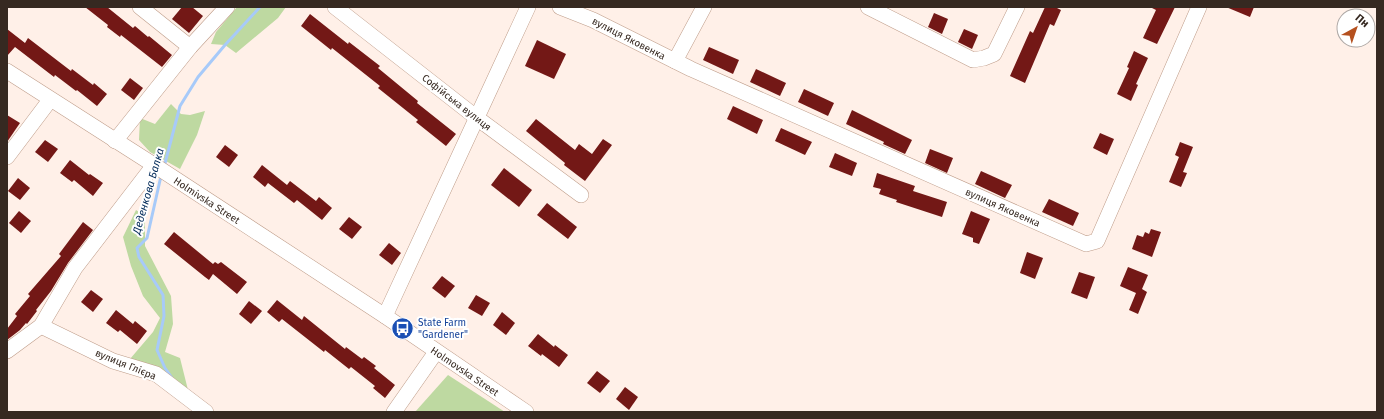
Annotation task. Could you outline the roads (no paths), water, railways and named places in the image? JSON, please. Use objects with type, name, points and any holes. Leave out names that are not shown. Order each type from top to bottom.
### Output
[{"type":"street","points":[[140,7],[190,47]]},
{"type":"street","points":[[115,141],[190,47],[227,7]]},
{"type":"street","name":"Софійська вулиця","points":[[335,7],[477,118],[581,195]]},
{"type":"street","points":[[385,316],[528,7]]},
{"type":"street","name":"вулиця Яковенка","points":[[560,7],[596,13],[675,61],[1086,244],[1097,241],[1199,7]]},
{"type":"street","name":"вулиця Яковенка","points":[[675,61],[704,7]]},
{"type":"street","points":[[868,7],[973,60],[994,54],[1017,7]]},
{"type":"street","name":"Holmivska Street","points":[[7,71],[385,316]]},
{"type":"street","points":[[7,157],[50,100]]},
{"type":"street","points":[[7,351],[41,326],[75,268],[154,165]]},
{"type":"street","name":"Holmovska Street","points":[[385,316],[526,412]]},
{"type":"street","name":"вулиця Глієра","points":[[41,326],[113,361],[156,374],[206,412]]},
{"type":"street","points":[[394,412],[436,352]]},
{"type":"waterway","name":"Деденкова Балка","points":[[164,167],[180,106],[198,77],[260,7]]},
{"type":"waterway","name":"Деденкова Балка","points":[[161,176],[147,238],[137,248],[139,257],[163,295],[164,316],[157,350],[165,368],[172,378]]},
{"type":"place","name":"State Farm \"Gardener\"","points":[[402,328]]}]
